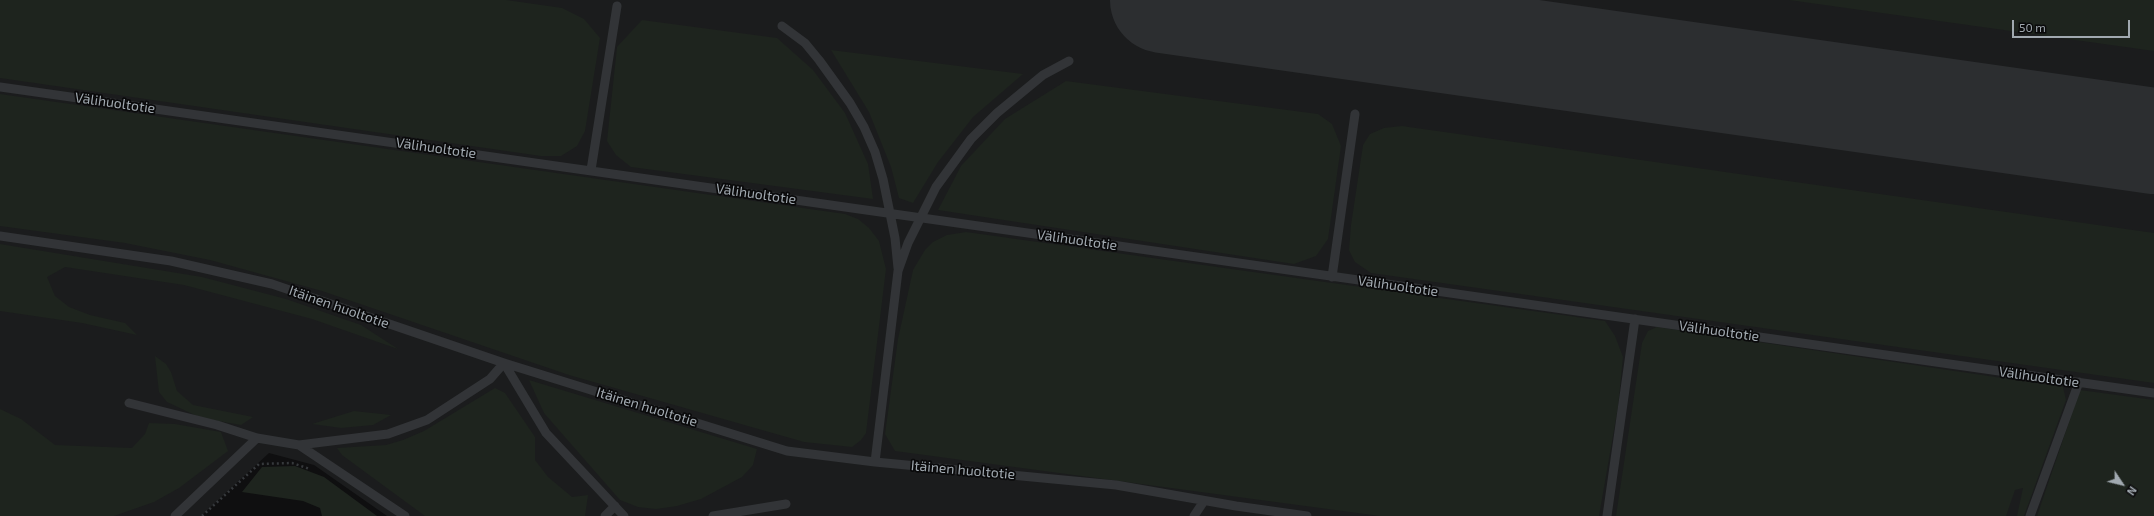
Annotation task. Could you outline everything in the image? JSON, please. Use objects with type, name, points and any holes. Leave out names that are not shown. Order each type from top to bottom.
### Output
[{"type":"lane","points":[[591,170],[616,6]]},
{"type":"lane","points":[[782,26],[805,43],[819,60],[854,109],[875,152],[891,214],[898,271]]},
{"type":"lane","points":[[875,462],[898,271],[908,243],[920,218],[936,187],[971,139],[997,113],[1043,75],[1069,61]]},
{"type":"lane","name":"Välihuoltotie","points":[[0,87],[2154,393]]},
{"type":"lane","points":[[1332,277],[1355,114]]},
{"type":"lane","name":"Itäinen huoltotie","points":[[0,236],[171,261],[272,284],[504,363],[787,450],[875,462],[1116,485],[1204,501],[1307,516]]},
{"type":"lane","points":[[1607,516],[1634,320]]},
{"type":"lane","points":[[129,403],[216,425],[257,438],[299,445],[388,434],[427,420],[490,379],[504,363],[546,433],[624,516]]},
{"type":"lane","points":[[2030,516],[2079,382]]},
{"type":"lane","points":[[175,516],[257,438]]},
{"type":"lane","points":[[299,445],[406,516]]},
{"type":"lane","points":[[1194,516],[1204,501]]},
{"type":"lane","points":[[712,516],[786,504]]},
{"type":"lane","points":[[605,516],[615,506]]},
{"type":"path","points":[[202,516],[259,464],[292,463],[317,471]]},
{"type":"shaded area","points":[[0,0],[2154,0],[2154,516],[387,516],[314,465],[269,453],[201,516],[0,516]]},
{"type":"shaded area","points":[[0,0],[506,0],[562,8],[584,19],[600,38],[585,131],[577,146],[561,156],[541,156],[0,78]]},
{"type":"shaded area","points":[[1789,0],[2154,0],[2154,51]]},
{"type":"shaded area","points":[[642,20],[777,38],[813,70],[845,113],[868,164],[873,199],[631,167],[616,155],[607,141],[617,47]]},
{"type":"shaded area","points":[[831,50],[1023,74],[973,117],[938,162],[913,203],[899,198],[891,167],[869,112]]},
{"type":"shaded area","points":[[1066,81],[1318,114],[1332,124],[1341,146],[1328,239],[1316,256],[1294,264],[938,210],[961,166],[1005,119]]},
{"type":"shaded area","points":[[0,94],[845,214],[858,219],[869,228],[879,241],[886,269],[866,433],[861,440],[852,447],[804,442],[569,375],[322,291],[210,260],[125,243],[0,226]]},
{"type":"shaded area","points":[[1402,126],[2154,233],[2154,383],[1371,273],[1355,262],[1349,250],[1351,225],[1363,145],[1370,134],[1384,128]]},
{"type":"shaded area","points":[[966,232],[1605,321],[1615,336],[1623,357],[1618,407],[1599,516],[1380,516],[895,451],[885,434],[898,339],[913,270],[925,250],[933,242],[947,235]]},
{"type":"shaded area","points":[[0,244],[202,277],[286,299],[361,325],[398,349],[312,319],[184,285],[65,267],[47,277],[55,296],[69,307],[90,315],[125,323],[137,335],[82,323],[0,311]]},
{"type":"shaded area","points":[[1657,327],[2063,387],[2066,400],[2024,516],[2017,516],[2023,488],[2015,490],[2006,516],[1616,516],[1642,343],[1648,331]]},
{"type":"shaded area","points":[[155,356],[166,364],[171,372],[177,391],[193,405],[253,417],[241,425],[201,418],[167,402],[159,392]]},
{"type":"shaded area","points":[[529,380],[757,449],[753,465],[742,477],[701,499],[677,506],[656,509],[638,507],[620,500],[544,413]]},
{"type":"shaded area","points":[[495,388],[505,393],[535,437],[535,460],[548,477],[572,497],[588,495],[585,516],[425,516],[342,455],[337,448],[386,445],[403,440],[424,431]]},
{"type":"shaded area","points":[[2080,390],[2154,400],[2154,516],[2037,516]]},
{"type":"shaded area","points":[[0,409],[21,419],[55,445],[132,448],[145,434],[149,423],[175,424],[221,432],[228,451],[179,488],[154,502],[114,516],[0,516]]},
{"type":"shaded area","points":[[354,411],[391,415],[373,425],[341,428],[312,424]]},
{"type":"shaded area","points":[[295,466],[324,477],[377,516],[322,516],[320,508],[303,501],[242,492],[262,467]]},
{"type":"taxiway","points":[[1423,0],[1436,12],[1491,40],[1539,55]]},
{"type":"runway","points":[[1163,0],[2154,141]]}]
